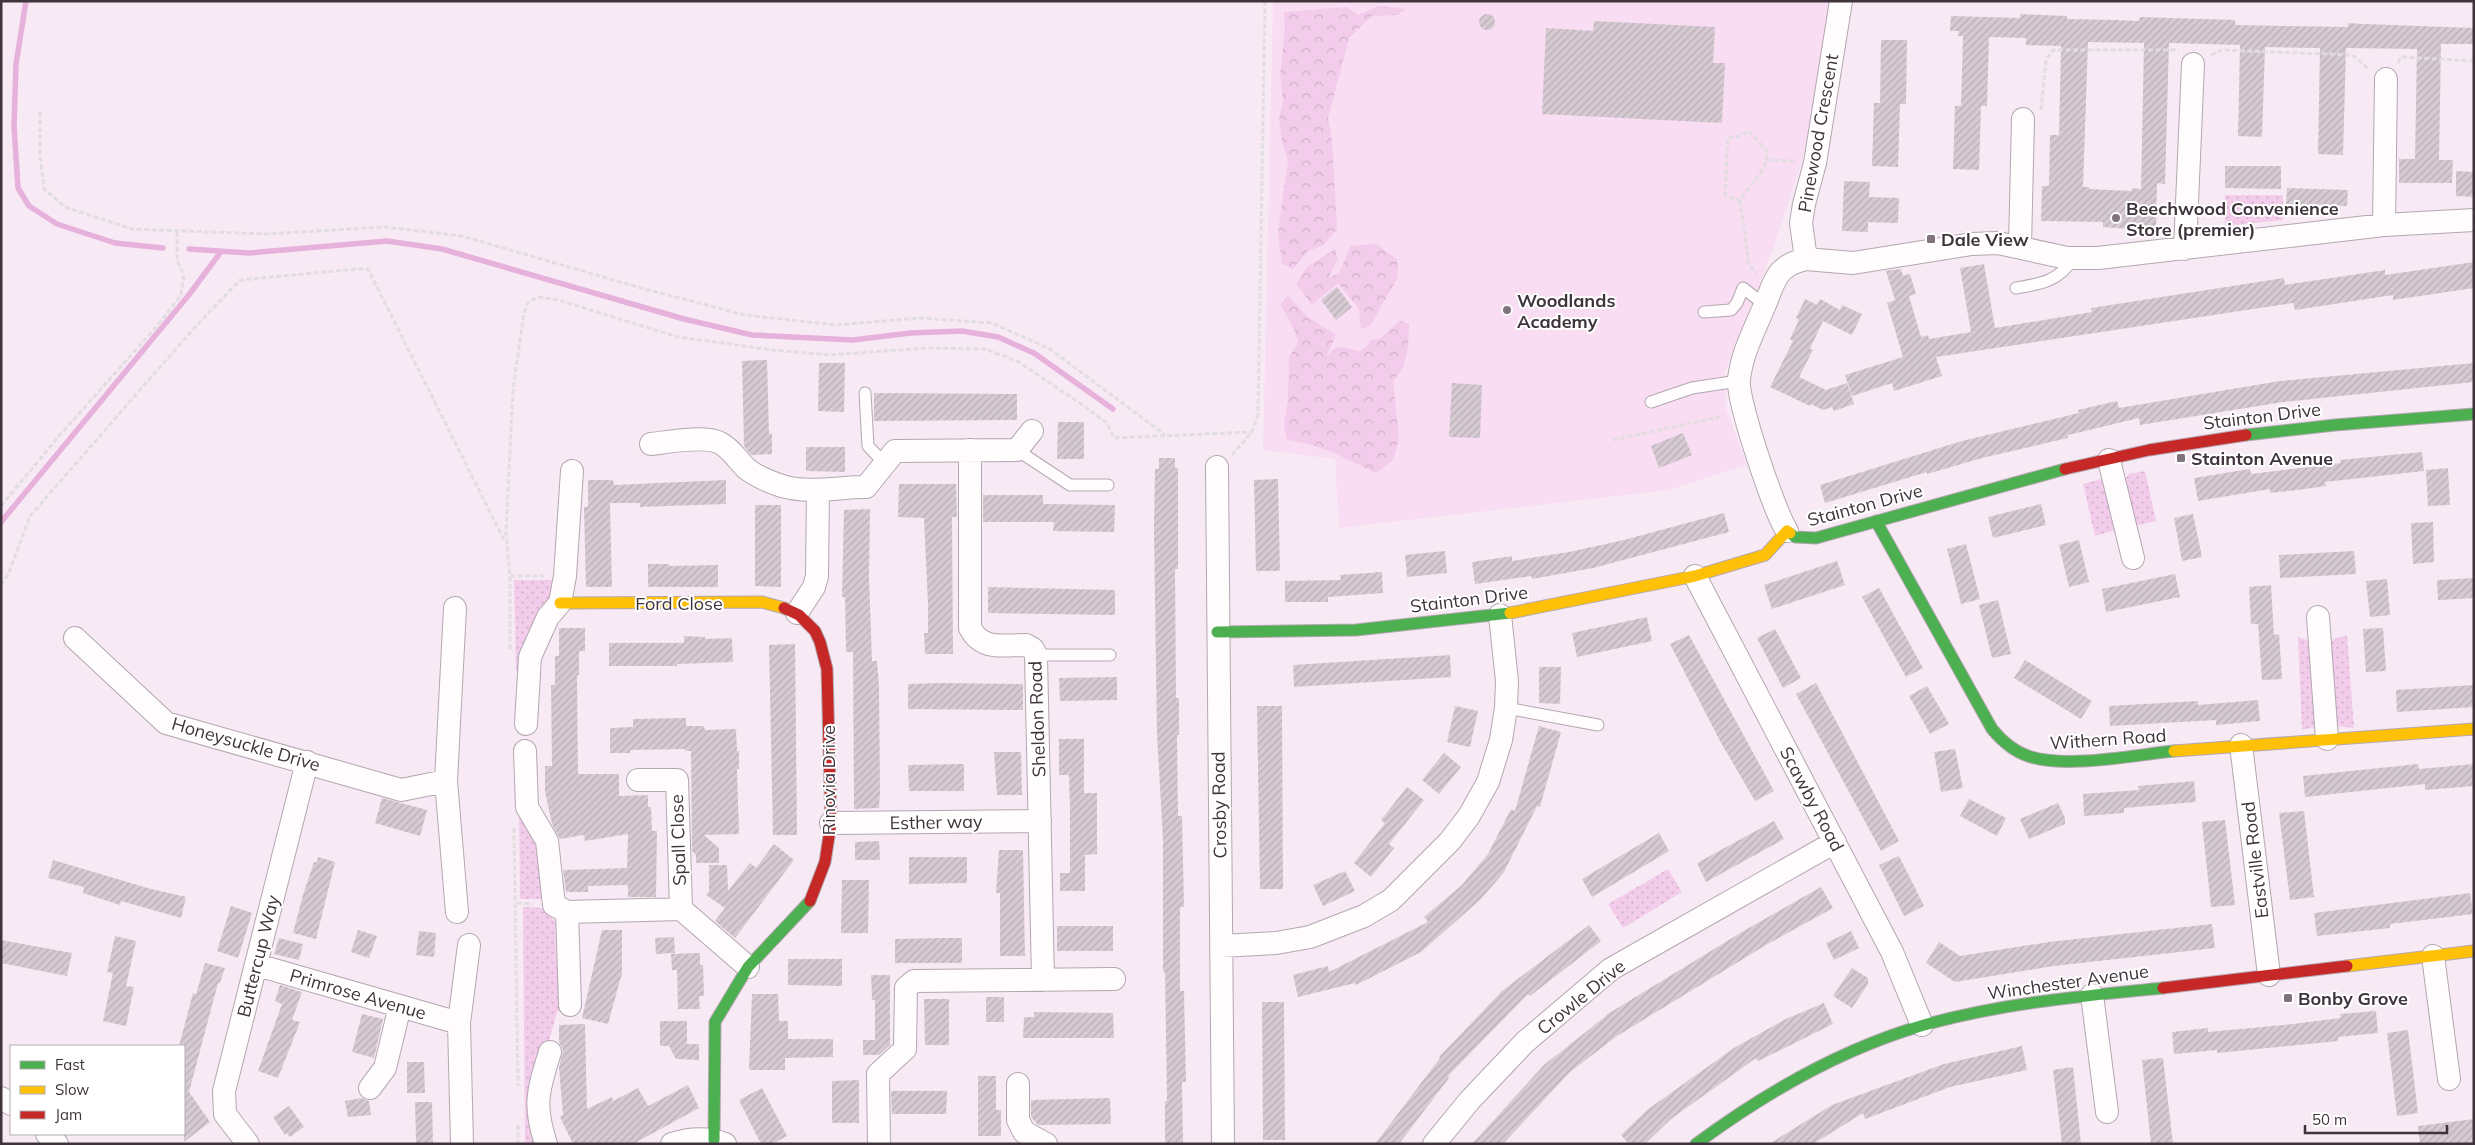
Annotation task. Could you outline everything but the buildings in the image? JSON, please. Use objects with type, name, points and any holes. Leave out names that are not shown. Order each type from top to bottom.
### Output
[{"type":"street","name":"Pinewood Crescent","points":[[1806,259],[1801,223],[1815,163],[1842,1]]},
{"type":"street","points":[[2185,249],[2193,64]]},
{"type":"street","points":[[2384,225],[2386,79]]},
{"type":"street","points":[[2020,246],[2022,119]]},
{"type":"street","points":[[1787,532],[1775,508],[1745,412],[1738,381],[1749,342],[1773,282],[1784,268],[1793,262],[1806,259],[1853,263],[1972,244],[1998,243],[2073,258],[2098,258],[2384,225],[2474,220]]},
{"type":"street","name":"Stainton Drive","points":[[1217,632],[1356,630],[1500,615],[1695,576],[1765,555],[1787,532],[1795,537],[1807,539],[1984,490],[2194,442],[2292,428],[2474,414]]},
{"type":"street","points":[[651,444],[703,440],[719,442],[731,451],[748,469],[760,477],[782,486],[818,490],[866,487],[895,452],[1017,450],[1032,431]]},
{"type":"street","name":"Sheldon Road","points":[[970,450],[970,628],[975,638],[984,643],[1026,645],[1033,649],[1036,656],[1043,980]]},
{"type":"street","points":[[2109,460],[2133,558]]},
{"type":"street","name":"Crosby Road","points":[[1217,467],[1223,1144]]},
{"type":"street","points":[[526,724],[530,657],[548,617],[560,603],[565,576],[572,471]]},
{"type":"street","points":[[797,613],[814,587],[816,576],[818,490]]},
{"type":"street","name":"Withern Road","points":[[1876,521],[1992,729],[2002,742],[2030,758],[2047,762],[2071,761],[2241,745],[2474,729]]},
{"type":"street","name":"Scawby Road","points":[[1695,576],[1892,952],[1922,1025]]},
{"type":"street","name":"Ford Close","points":[[560,603],[762,602],[784,606],[797,613]]},
{"type":"street","points":[[454,608],[446,781],[457,912]]},
{"type":"street","name":"Rinovia Drive","points":[[719,1142],[715,1022],[748,967],[810,902],[825,862],[831,823],[827,669],[824,649],[816,631],[797,613]]},
{"type":"street","points":[[1221,946],[1276,943],[1310,937],[1364,916],[1391,900],[1431,862],[1469,816],[1488,782],[1501,740],[1506,708],[1506,656],[1500,615]]},
{"type":"street","points":[[2318,617],[2327,739]]},
{"type":"street","name":"Honeysuckle Drive","points":[[75,638],[166,723],[401,790],[446,781]]},
{"type":"street","name":"Eastville Road","points":[[2241,745],[2269,975]]},
{"type":"street","points":[[526,751],[527,807],[547,841],[554,905],[567,912],[570,1005]]},
{"type":"street","name":"Buttercup Way","points":[[248,1144],[225,1114],[224,1090],[307,762]]},
{"type":"street","name":"Spall Close","points":[[638,780],[677,780],[681,909]]},
{"type":"street","name":"Esther way","points":[[831,823],[1040,821]]},
{"type":"street","name":"Crowle Drive","points":[[1434,1144],[1470,1100],[1525,1042],[1611,969],[1835,842]]},
{"type":"street","name":"Spall Close","points":[[567,912],[681,909],[748,967]]},
{"type":"street","points":[[462,1144],[459,1023],[469,945]]},
{"type":"street","name":"Winchester Avenue","points":[[1696,1144],[1749,1106],[1785,1085],[1852,1052],[1922,1025],[1990,1010],[2092,995],[2474,951]]},
{"type":"street","points":[[2433,956],[2449,1079]]},
{"type":"street","name":"Primrose Avenue","points":[[256,965],[459,1023]]},
{"type":"street","points":[[878,1144],[878,1074],[906,1049],[906,988],[914,981],[1114,979]]},
{"type":"street","points":[[2092,995],[2107,1112]]},
{"type":"street","points":[[370,1088],[386,1068],[400,1006]]},
{"type":"street","points":[[546,1144],[538,1121],[538,1092],[550,1052]]},
{"type":"street","points":[[1018,1084],[1018,1120],[1024,1132],[1046,1144]]},
{"type":"street","points":[[48,1135],[57,1144]]},
{"type":"street","points":[[672,1144],[693,1138],[719,1142]]},
{"type":"lane","points":[[2016,288],[2052,280],[2068,266],[2073,258]]},
{"type":"lane","points":[[1704,312],[1731,310],[1737,303],[1743,288],[1765,305]]},
{"type":"lane","points":[[1651,402],[1692,388],[1738,381]]},
{"type":"lane","points":[[865,393],[868,446],[885,464]]},
{"type":"lane","points":[[1017,450],[1070,485],[1108,485]]},
{"type":"lane","points":[[1036,656],[1110,655]]},
{"type":"lane","points":[[1506,708],[1598,725]]},
{"type":"path","points":[[1217,467],[1230,458],[1252,432],[1258,414],[1265,1]]},
{"type":"path","points":[[2386,79],[2394,72],[2401,57],[2474,61]]},
{"type":"path","points":[[40,112],[40,154],[44,189],[65,207],[132,229],[265,234],[384,227],[443,233],[462,236],[641,288],[744,315],[835,325],[920,318],[992,323],[1050,349],[1166,436]]},
{"type":"path","points":[[1740,200],[1735,200],[1725,194],[1728,137],[1737,137],[1750,131],[1766,150],[1767,160],[1740,200],[1749,265],[1773,282]]},
{"type":"path","points":[[1767,160],[1815,163]]},
{"type":"path","points":[[1,506],[59,436],[158,325],[180,295],[184,275],[177,260],[177,232]]},
{"type":"path","points":[[1,585],[8,576],[30,516],[195,327],[240,280],[356,269],[368,269],[506,545]]},
{"type":"path","points":[[510,654],[510,576],[506,545],[513,390],[524,312],[529,301],[539,297],[558,300],[678,337],[773,350],[829,355],[927,348],[985,349],[1018,361],[1077,401],[1107,422],[1114,438],[1252,432]]},
{"type":"path","points":[[1613,440],[1745,412]]},
{"type":"path","points":[[510,576],[565,576]]},
{"type":"path","points":[[514,826],[518,1088]]},
{"type":"path","points":[[518,1116],[518,1144]]},
{"type":"shaded area","name":"Woodlands Academy","points":[[1273,1],[1836,1],[1802,161],[1773,249],[1725,371],[1726,408],[1747,465],[1669,490],[1339,528],[1335,459],[1263,450]]},
{"type":"green space","points":[[1379,6],[1406,9],[1397,15],[1372,16],[1349,38],[1328,118],[1332,140],[1337,229],[1324,245],[1308,251],[1293,269],[1282,264],[1278,232],[1288,161],[1282,142],[1279,118],[1283,101],[1280,76],[1285,29],[1284,12],[1347,7],[1358,15]]},
{"type":"green space","points":[[2225,195],[2283,195],[2283,220],[2225,226]]},
{"type":"green space","points":[[1376,244],[1397,259],[1398,277],[1370,326],[1361,329],[1359,309],[1338,283],[1312,305],[1296,284],[1307,267],[1335,249],[1338,259],[1328,278],[1339,273],[1351,246]]},
{"type":"green space","points":[[1288,296],[1308,317],[1336,335],[1326,357],[1334,349],[1342,347],[1360,351],[1368,345],[1370,340],[1381,338],[1400,320],[1409,324],[1408,348],[1405,361],[1393,382],[1399,439],[1393,460],[1376,473],[1323,449],[1287,440],[1284,424],[1288,399],[1289,358],[1298,342],[1294,329],[1280,304]]},
{"type":"green space","points":[[2145,471],[2156,521],[2138,525],[2135,524],[2123,481],[2129,474]]},
{"type":"green space","points":[[2101,479],[2104,480],[2116,530],[2095,536],[2083,484]]},
{"type":"green space","points":[[514,580],[560,580],[524,667],[516,672]]},
{"type":"green space","points":[[2347,635],[2354,728],[2338,726],[2336,723],[2331,643],[2334,639]]},
{"type":"green space","points":[[2298,637],[2310,641],[2319,726],[2302,730]]},
{"type":"green space","points":[[519,812],[542,851],[544,899],[520,899]]},
{"type":"green space","points":[[1668,869],[1682,892],[1623,928],[1608,904]]},
{"type":"green space","points":[[523,907],[544,908],[555,922],[556,958],[563,960],[565,1009],[557,1012],[548,1045],[530,1079],[537,1144],[525,1144]]},
{"type":"waterway","points":[[26,1],[16,64],[14,126],[18,188],[29,206],[57,224],[115,243],[163,248]]},
{"type":"waterway","points":[[189,249],[249,253],[387,241],[442,249],[684,319],[752,335],[853,340],[910,333],[962,331],[998,337],[1034,353],[1113,409]]},
{"type":"waterway","points":[[1,522],[188,296],[220,253]]},
{"type":"traffic: fast","points":[[2246,435],[2335,425],[2474,414]]},
{"type":"traffic: fast","points":[[1790,533],[1795,537],[1816,538],[2065,469]]},
{"type":"traffic: fast","points":[[1876,521],[1992,729],[2008,745],[2028,756],[2044,760],[2061,761],[2100,760],[2174,751]]},
{"type":"traffic: fast","points":[[1217,632],[1356,630],[1510,613]]},
{"type":"traffic: fast","points":[[714,1140],[715,1022],[748,967],[810,901]]},
{"type":"traffic: fast","points":[[1696,1144],[1749,1107],[1804,1074],[1893,1035],[1953,1017],[1983,1011],[2073,997],[2163,988]]},
{"type":"traffic: slow","points":[[1510,613],[1695,576],[1765,555],[1787,531],[1790,533]]},
{"type":"traffic: slow","points":[[560,603],[762,602],[784,608]]},
{"type":"traffic: slow","points":[[2174,751],[2474,729]]},
{"type":"traffic: slow","points":[[2347,966],[2474,951]]},
{"type":"traffic: jam","points":[[2065,469],[2149,450],[2246,435]]},
{"type":"traffic: jam","points":[[784,608],[799,615],[815,631],[827,669],[831,823],[825,862],[810,901]]},
{"type":"traffic: jam","points":[[2163,988],[2347,966]]},
{"type":"place","name":"Beechwood Convenience Store (premier)","points":[[2116,218]]},
{"type":"place","name":"Dale View","points":[[1931,239]]},
{"type":"place","name":"Woodlands Academy","points":[[1507,310]]},
{"type":"place","name":"Stainton Avenue","points":[[2181,458]]},
{"type":"place","name":"Bonby Grove","points":[[2288,998]]}]
